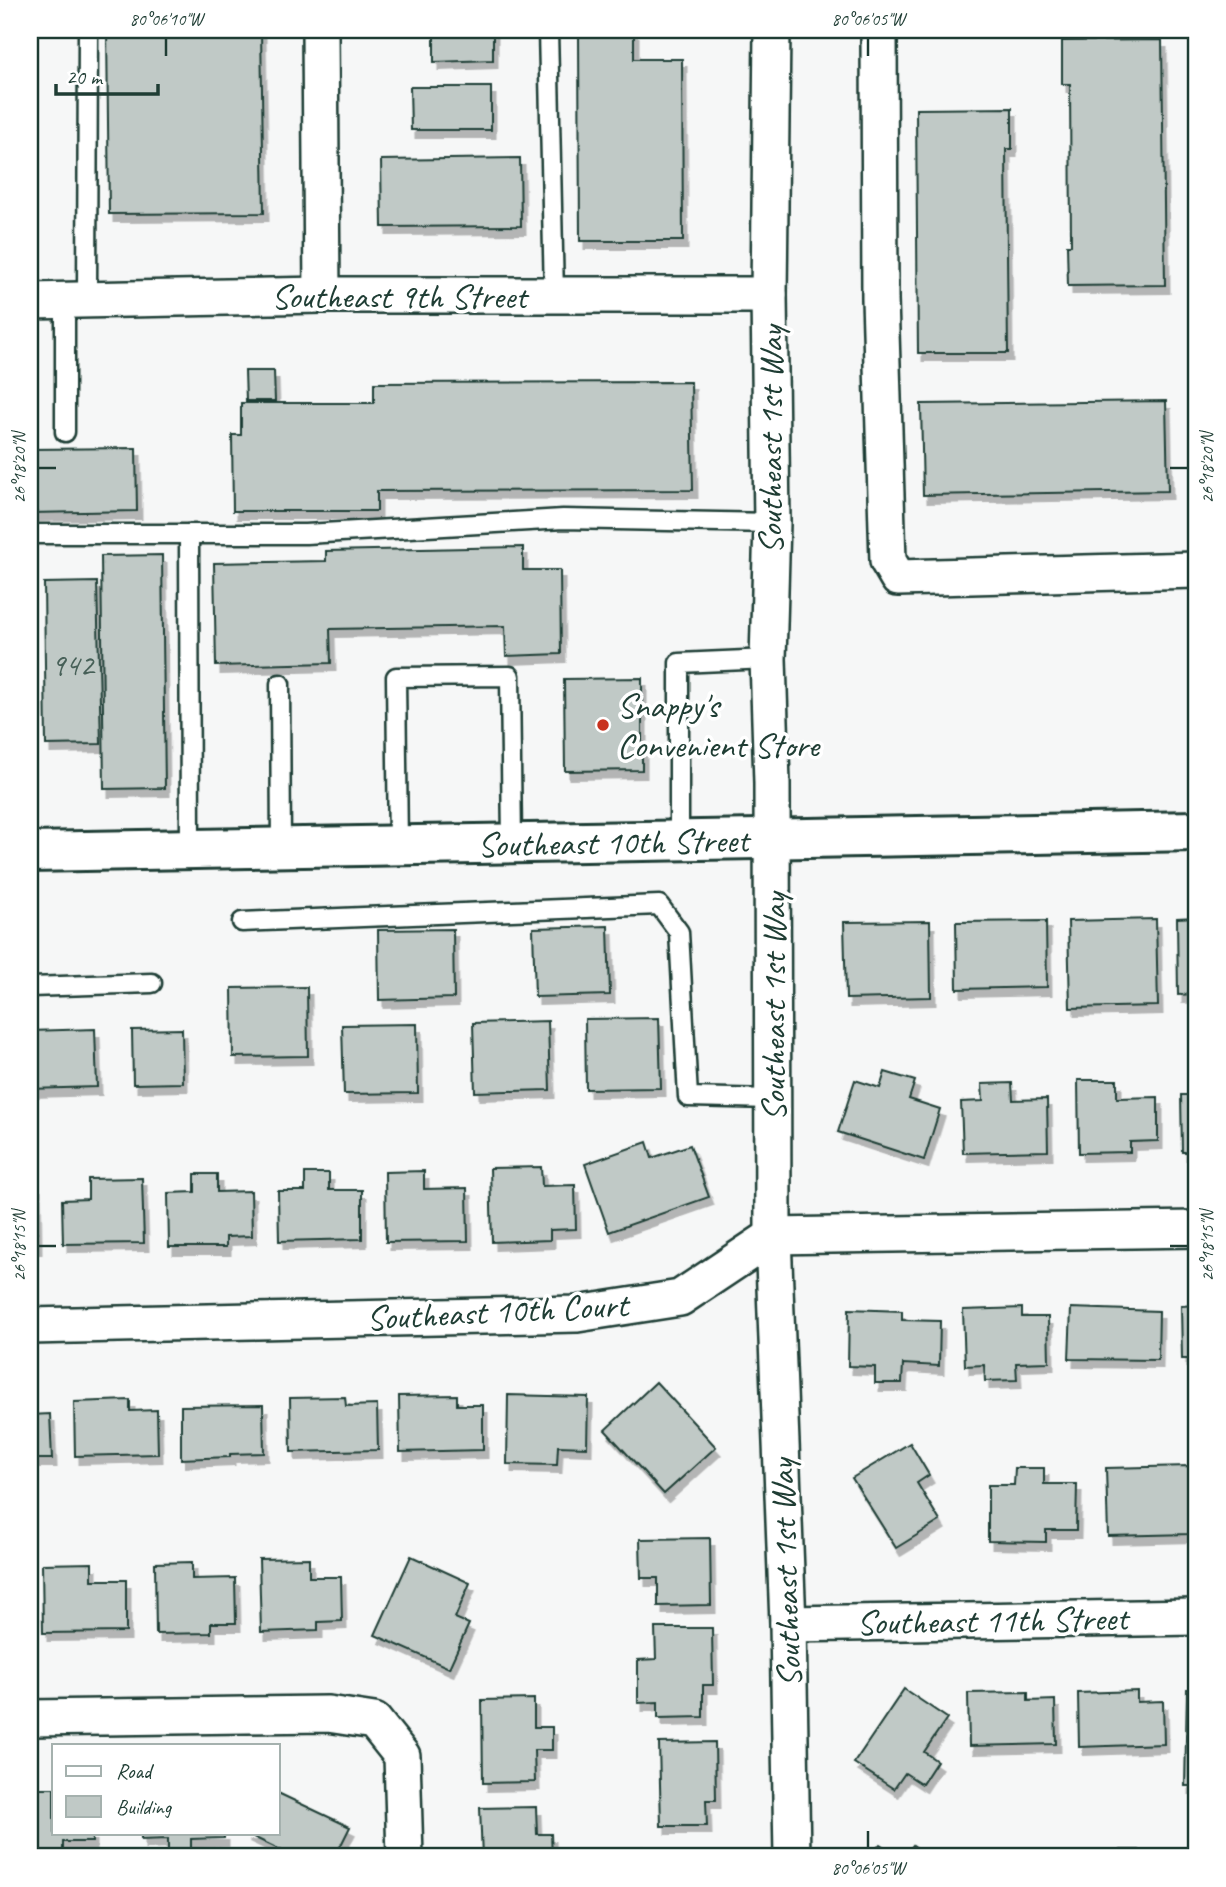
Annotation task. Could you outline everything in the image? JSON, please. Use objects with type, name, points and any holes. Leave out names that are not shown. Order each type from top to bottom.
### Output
[{"type":"main road","name":"Southeast 10th Street","points":[[30,852],[1196,831]]},
{"type":"street","points":[[320,30],[322,295]]},
{"type":"street","name":"Southeast 1st Way","points":[[772,30],[769,295],[772,523],[768,659],[772,839],[773,1236],[788,1624],[792,1857]]},
{"type":"street","points":[[879,30],[880,299],[888,561],[898,578],[1196,570]]},
{"type":"street","name":"Southeast 9th Street","points":[[30,301],[322,295],[769,295]]},
{"type":"street","points":[[773,1236],[1196,1229]]},
{"type":"street","name":"Southeast 10th Court","points":[[30,1326],[577,1314],[680,1298],[773,1236]]},
{"type":"street","name":"Southeast 11th Street","points":[[788,1624],[1196,1617]]},
{"type":"street","points":[[30,1718],[328,1714],[374,1721],[402,1756],[405,1857]]},
{"type":"lane","points":[[65,432],[76,300],[88,30]]},
{"type":"lane","points":[[548,30],[554,295]]},
{"type":"lane","points":[[30,534],[306,534],[563,519],[772,523]]},
{"type":"lane","points":[[189,534],[190,849]]},
{"type":"lane","points":[[679,841],[679,663],[768,659]]},
{"type":"lane","points":[[398,845],[396,677],[510,676],[512,843]]},
{"type":"lane","points":[[280,684],[281,848]]},
{"type":"lane","points":[[242,922],[659,905],[679,932],[688,1097],[773,1099]]},
{"type":"lane","points":[[30,987],[152,983]]},
{"type":"building","points":[[107,30],[261,30],[264,213],[109,214]]},
{"type":"building","points":[[434,30],[493,30],[493,60],[434,62]]},
{"type":"building","points":[[579,30],[634,30],[634,59],[682,59],[683,241],[580,241]]},
{"type":"building","points":[[1162,40],[1165,285],[1068,286],[1067,245],[1071,245],[1070,84],[1062,84],[1062,41]]},
{"type":"building","points":[[410,87],[491,87],[491,130],[411,130]]},
{"type":"building","points":[[1012,108],[1012,149],[1006,149],[1008,353],[918,353],[916,109]]},
{"type":"building","points":[[520,158],[521,226],[382,227],[381,160]]},
{"type":"building","points":[[245,371],[274,371],[275,401],[246,401]]},
{"type":"building","points":[[691,382],[693,490],[377,491],[377,511],[233,511],[232,435],[241,435],[241,403],[374,403],[374,383]]},
{"type":"building","points":[[1166,401],[1168,491],[923,495],[921,404]]},
{"type":"building","points":[[136,448],[137,511],[30,513],[30,449]]},
{"type":"building","points":[[523,547],[523,570],[560,570],[561,654],[506,656],[505,626],[330,629],[331,663],[216,666],[214,563],[326,561],[326,551]]},
{"type":"building","points":[[162,555],[165,788],[104,789],[101,556]]},
{"type":"building","points":[[97,582],[101,744],[46,745],[44,583]]},
{"type":"building","name":"Snappy's Convenient Store","points":[[642,678],[642,770],[565,771],[564,679]]},
{"type":"building","points":[[1196,917],[1196,994],[1178,995],[1177,918]]},
{"type":"building","points":[[1156,919],[1158,1006],[1070,1008],[1068,921]]},
{"type":"building","points":[[930,921],[931,997],[846,999],[844,922]]},
{"type":"building","points":[[1046,921],[1047,987],[957,989],[956,922]]},
{"type":"building","points":[[608,926],[610,995],[535,997],[533,928]]},
{"type":"building","points":[[453,929],[454,998],[379,1000],[378,930]]},
{"type":"building","points":[[307,987],[308,1056],[233,1057],[232,988]]},
{"type":"building","points":[[659,1018],[661,1088],[586,1089],[585,1019]]},
{"type":"building","points":[[548,1021],[550,1090],[475,1092],[473,1023]]},
{"type":"building","points":[[417,1024],[418,1093],[344,1094],[342,1025]]},
{"type":"building","points":[[95,1029],[97,1087],[30,1089],[30,1031]]},
{"type":"building","points":[[182,1029],[183,1083],[133,1084],[132,1030]]},
{"type":"building","points":[[885,1072],[915,1081],[909,1099],[940,1109],[924,1160],[838,1132],[855,1080],[880,1088]]},
{"type":"building","points":[[1078,1080],[1117,1080],[1117,1098],[1158,1097],[1158,1141],[1130,1142],[1130,1152],[1079,1153]]},
{"type":"building","points":[[1012,1083],[1013,1100],[1047,1099],[1048,1151],[963,1153],[961,1102],[983,1101],[982,1084]]},
{"type":"building","points":[[1181,1095],[1196,1095],[1196,1152],[1182,1152]]},
{"type":"building","points":[[647,1142],[652,1158],[690,1145],[709,1197],[609,1232],[585,1164]]},
{"type":"building","points":[[541,1167],[542,1186],[575,1185],[576,1229],[550,1230],[550,1240],[492,1242],[490,1168]]},
{"type":"building","points":[[424,1171],[424,1189],[467,1188],[468,1241],[386,1242],[385,1172]]},
{"type":"building","points":[[305,1173],[329,1173],[329,1190],[362,1190],[362,1239],[279,1241],[278,1191],[305,1191]]},
{"type":"building","points":[[195,1174],[217,1174],[217,1192],[251,1191],[252,1236],[226,1237],[226,1247],[169,1247],[168,1193],[195,1192]]},
{"type":"building","points":[[142,1178],[144,1243],[63,1244],[62,1200],[88,1199],[88,1179]]},
{"type":"building","points":[[30,1183],[36,1183],[37,1246],[30,1246]]},
{"type":"building","points":[[1196,1305],[1196,1359],[1182,1359],[1181,1306]]},
{"type":"building","points":[[1022,1308],[1022,1317],[1048,1317],[1049,1362],[1016,1363],[1017,1380],[985,1381],[984,1365],[965,1366],[963,1310]]},
{"type":"building","points":[[1071,1308],[1159,1311],[1158,1360],[1069,1359]]},
{"type":"building","points":[[849,1309],[902,1311],[902,1320],[940,1321],[939,1366],[903,1364],[902,1383],[875,1383],[875,1367],[848,1366]]},
{"type":"building","points":[[656,1382],[716,1447],[664,1494],[605,1430]]},
{"type":"building","points":[[457,1395],[457,1405],[483,1405],[483,1450],[400,1452],[399,1396]]},
{"type":"building","points":[[508,1395],[588,1397],[587,1447],[558,1446],[557,1465],[507,1464]]},
{"type":"building","points":[[345,1397],[346,1406],[377,1405],[378,1450],[291,1452],[290,1398]]},
{"type":"building","points":[[130,1400],[130,1411],[157,1410],[158,1454],[75,1456],[74,1402]]},
{"type":"building","points":[[263,1405],[264,1453],[181,1459],[181,1406]]},
{"type":"building","points":[[50,1414],[52,1459],[32,1459],[33,1480],[30,1481],[30,1415]]},
{"type":"building","points":[[910,1443],[929,1475],[917,1483],[940,1521],[896,1548],[852,1478]]},
{"type":"building","points":[[1189,1466],[1191,1534],[1108,1536],[1106,1468]]},
{"type":"building","points":[[1015,1468],[1044,1468],[1044,1484],[1077,1484],[1076,1530],[1046,1530],[1046,1542],[988,1541],[988,1485],[1014,1485]]},
{"type":"building","points":[[710,1538],[711,1605],[658,1606],[658,1578],[641,1578],[640,1539]]},
{"type":"building","points":[[411,1556],[470,1583],[455,1618],[469,1624],[449,1668],[375,1635]]},
{"type":"building","points":[[309,1558],[309,1577],[341,1577],[342,1621],[318,1622],[318,1630],[261,1632],[259,1559]]},
{"type":"building","points":[[192,1562],[192,1579],[235,1578],[236,1623],[211,1623],[211,1633],[156,1634],[155,1563]]},
{"type":"building","points":[[92,1563],[92,1580],[126,1580],[126,1632],[43,1633],[42,1564]]},
{"type":"building","points":[[655,1628],[712,1628],[713,1685],[703,1685],[703,1717],[658,1718],[658,1702],[638,1703],[638,1660],[656,1659]]},
{"type":"building","points":[[904,1689],[947,1718],[924,1752],[937,1761],[922,1784],[905,1773],[894,1789],[854,1763]]},
{"type":"building","points":[[1187,1689],[1196,1689],[1196,1786],[1185,1786]]},
{"type":"building","points":[[1137,1691],[1137,1702],[1163,1701],[1164,1744],[1079,1747],[1078,1693]]},
{"type":"building","points":[[1028,1692],[1028,1701],[1055,1700],[1056,1744],[969,1746],[968,1693]]},
{"type":"building","points":[[534,1699],[534,1727],[552,1727],[552,1750],[534,1750],[535,1782],[483,1783],[482,1700]]},
{"type":"building","points":[[715,1742],[716,1800],[706,1800],[707,1826],[661,1826],[659,1743]]},
{"type":"building","points":[[30,1788],[52,1788],[52,1834],[92,1834],[92,1842],[63,1842],[63,1857],[30,1857]]},
{"type":"building","points":[[280,1794],[350,1827],[335,1857],[295,1857],[247,1834],[280,1834]]},
{"type":"building","points":[[536,1807],[537,1834],[551,1834],[552,1855],[482,1857],[480,1808]]},
{"type":"building","points":[[141,1834],[224,1834],[224,1838],[191,1839],[191,1856],[168,1857],[168,1839],[141,1840]]},
{"type":"building","points":[[880,1844],[899,1857],[870,1857]]},
{"type":"building","points":[[913,1845],[929,1857],[904,1857]]},
{"type":"building","points":[[643,1847],[689,1857],[641,1857]]},
{"type":"building","points":[[1111,1850],[1139,1850],[1139,1857],[1111,1857]]},
{"type":"place","name":"Snappy's Convenient Store","points":[[603,725]]}]
